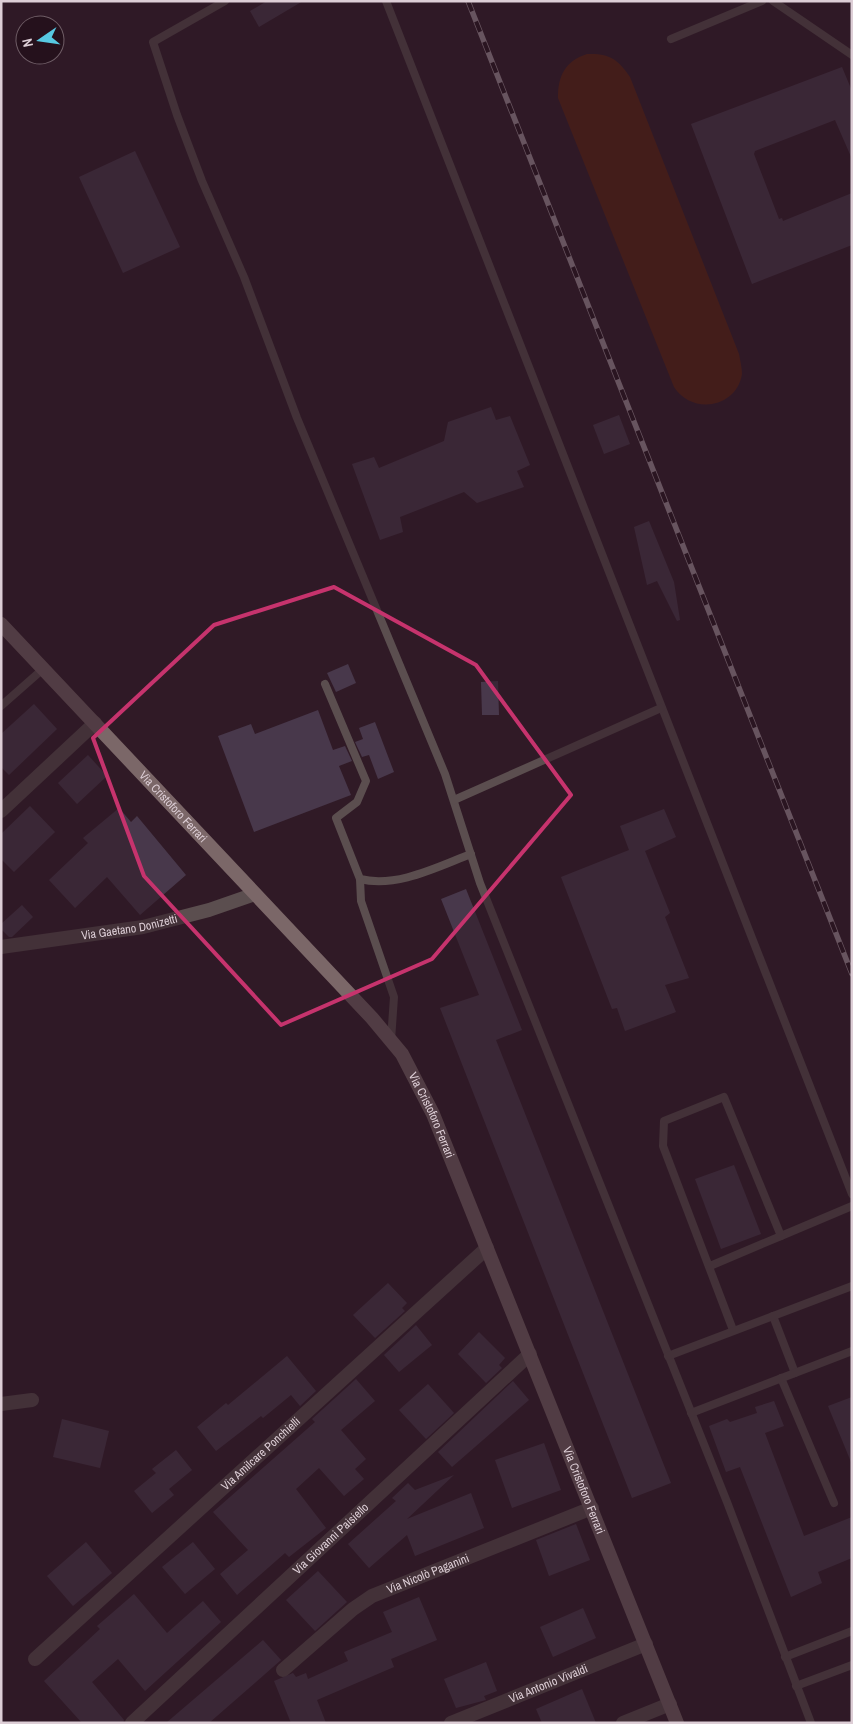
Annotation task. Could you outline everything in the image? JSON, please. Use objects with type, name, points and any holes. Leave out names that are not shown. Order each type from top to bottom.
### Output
[{"type":"main road","name":"Via Cristoforo Ferrari","points":[[1,624],[391,1040],[412,1071],[427,1102],[487,1248],[677,1723]]},
{"type":"street","points":[[1,811],[95,723]]},
{"type":"street","name":"Via Gaetano Donizetti","points":[[1,947],[108,933],[157,924],[209,910],[255,894]]},
{"type":"street","name":"Via Amilcare Ponchielli","points":[[35,1659],[487,1248]]},
{"type":"street","name":"Via Giovanni Paisiello","points":[[132,1723],[530,1354]]},
{"type":"street","points":[[1,1404],[32,1400]]},
{"type":"street","name":"Via Nicolò Paganini","points":[[283,1670],[353,1609],[372,1596],[592,1508]]},
{"type":"street","name":"Via Antonio Vivaldi","points":[[451,1723],[646,1644]]},
{"type":"street","points":[[623,1723],[670,1704]]},
{"type":"lane","points":[[225,1],[153,42],[177,115],[202,181],[244,277],[297,418],[445,774],[484,892],[691,1413],[811,1723]]},
{"type":"lane","points":[[386,1],[660,708],[852,1194]]},
{"type":"lane","points":[[670,39],[762,1]]},
{"type":"lane","points":[[773,1],[852,55]]},
{"type":"lane","points":[[1,706],[42,669]]},
{"type":"lane","points":[[325,684],[366,781],[357,802],[336,818],[360,879],[361,901],[394,997],[391,1040]]},
{"type":"lane","points":[[454,800],[660,708]]},
{"type":"lane","points":[[360,879],[378,883],[421,873],[471,854]]},
{"type":"lane","points":[[733,1330],[663,1146],[664,1121],[724,1097],[781,1236]]},
{"type":"lane","points":[[710,1266],[852,1206]]},
{"type":"lane","points":[[668,1356],[852,1286]]},
{"type":"lane","points":[[773,1316],[795,1373]]},
{"type":"lane","points":[[691,1413],[852,1351]]},
{"type":"lane","points":[[781,1378],[834,1503]]},
{"type":"lane","points":[[785,1657],[852,1631]]},
{"type":"lane","points":[[796,1686],[852,1665]]},
{"type":"highlighted area","points":[[334,587],[476,665],[571,795],[432,959],[281,1025],[144,876],[93,738],[214,625]]},
{"type":"shaded area","points":[[587,54],[612,58],[630,77],[739,354],[742,374],[738,385],[732,394],[713,404],[692,402],[682,396],[674,387],[558,98],[559,83],[564,70],[573,61]]},
{"type":"building","points":[[267,1],[303,1],[259,27],[250,11]]},
{"type":"building","points":[[842,67],[852,91],[852,159],[835,120],[755,151],[754,154],[779,219],[782,218],[783,221],[852,193],[852,245],[752,284],[691,124]]},
{"type":"building","points":[[135,151],[180,247],[123,273],[79,177]]},
{"type":"building","points":[[491,407],[496,420],[510,416],[530,465],[517,471],[524,487],[477,503],[464,492],[400,517],[403,532],[380,540],[352,464],[374,457],[379,468],[444,441],[448,422]]},
{"type":"building","points":[[619,415],[630,444],[604,454],[593,425]]},
{"type":"building","points":[[649,521],[674,582],[680,620],[677,621],[657,581],[647,585],[634,527]]},
{"type":"building","points":[[348,664],[356,683],[336,692],[327,673]]},
{"type":"building","points":[[498,681],[499,715],[482,715],[481,682]]},
{"type":"building","points":[[34,704],[57,729],[9,775],[1,767],[1,734]]},
{"type":"building","points":[[318,710],[333,750],[345,746],[352,761],[339,766],[351,795],[254,832],[218,736],[251,724],[255,734]]},
{"type":"building","points":[[375,722],[394,772],[378,779],[369,755],[362,757],[355,742],[363,739],[359,728]]},
{"type":"building","points":[[88,755],[107,776],[77,804],[58,783]]},
{"type":"building","points":[[30,806],[55,832],[14,872],[1,859],[1,834]]},
{"type":"building","points":[[119,808],[131,822],[137,816],[186,875],[140,915],[107,877],[75,908],[49,880],[88,843],[83,838]]},
{"type":"building","points":[[664,809],[676,837],[645,851],[670,913],[665,917],[689,978],[665,985],[676,1012],[625,1031],[617,1008],[612,1009],[561,877],[629,850],[620,826]]},
{"type":"building","points":[[466,889],[522,1030],[496,1040],[671,1483],[632,1498],[440,1008],[479,995],[441,899]]},
{"type":"building","points":[[22,905],[33,917],[12,937],[9,937],[1,929],[1,924]]},
{"type":"building","points":[[734,1165],[761,1234],[721,1249],[695,1179]]},
{"type":"building","points":[[388,1283],[407,1303],[402,1308],[405,1311],[375,1338],[353,1315]]},
{"type":"building","points":[[416,1325],[432,1345],[399,1372],[384,1355]]},
{"type":"building","points":[[479,1332],[505,1358],[499,1365],[502,1368],[486,1383],[458,1354]]},
{"type":"building","points":[[287,1356],[316,1391],[300,1406],[291,1395],[263,1418],[261,1416],[216,1451],[197,1427],[226,1403],[228,1405]]},
{"type":"building","points":[[356,1379],[375,1401],[341,1430],[366,1459],[355,1469],[364,1479],[344,1496],[319,1468],[296,1489],[326,1528],[289,1557],[285,1553],[237,1595],[220,1574],[248,1550],[213,1512],[315,1422],[312,1419]]},
{"type":"building","points":[[513,1381],[529,1400],[452,1467],[438,1452]]},
{"type":"building","points":[[428,1384],[454,1413],[426,1439],[399,1410]]},
{"type":"building","points":[[852,1397],[852,1462],[851,1462],[828,1406]]},
{"type":"building","points":[[774,1401],[784,1426],[765,1433],[804,1536],[852,1517],[852,1558],[818,1572],[822,1583],[791,1597],[740,1467],[726,1472],[709,1426],[727,1419],[730,1422],[757,1413],[755,1407]]},
{"type":"building","points":[[62,1419],[109,1431],[100,1468],[53,1457]]},
{"type":"building","points":[[544,1443],[561,1490],[512,1508],[495,1460]]},
{"type":"building","points":[[176,1450],[192,1470],[169,1489],[174,1495],[152,1513],[134,1491],[156,1473],[152,1469]]},
{"type":"building","points":[[454,1475],[407,1519],[471,1493],[484,1528],[415,1556],[407,1535],[369,1568],[348,1544],[396,1501],[392,1498],[408,1483],[415,1490]]},
{"type":"building","points":[[576,1524],[590,1560],[549,1576],[536,1540]]},
{"type":"building","points":[[86,1542],[112,1573],[73,1606],[47,1576]]},
{"type":"building","points":[[193,1542],[215,1569],[185,1594],[162,1567]]},
{"type":"building","points":[[318,1571],[347,1602],[315,1631],[286,1600]]},
{"type":"building","points":[[134,1594],[167,1633],[203,1601],[221,1622],[145,1691],[118,1659],[92,1682],[124,1720],[123,1723],[82,1723],[44,1681],[100,1629],[97,1626]]},
{"type":"building","points":[[419,1597],[437,1640],[391,1659],[394,1667],[317,1700],[326,1723],[291,1723],[274,1681],[293,1673],[296,1677],[306,1673],[308,1679],[348,1661],[344,1652],[392,1632],[383,1612]]},
{"type":"building","points":[[583,1608],[596,1638],[553,1657],[540,1627]]},
{"type":"building","points":[[263,1640],[281,1660],[209,1723],[166,1723]]},
{"type":"building","points":[[486,1662],[497,1691],[484,1696],[486,1700],[456,1708],[444,1679]]},
{"type":"building","points":[[582,1689],[596,1723],[542,1723],[536,1709]]},
{"type":"railway","points":[[468,1],[852,974]]}]
